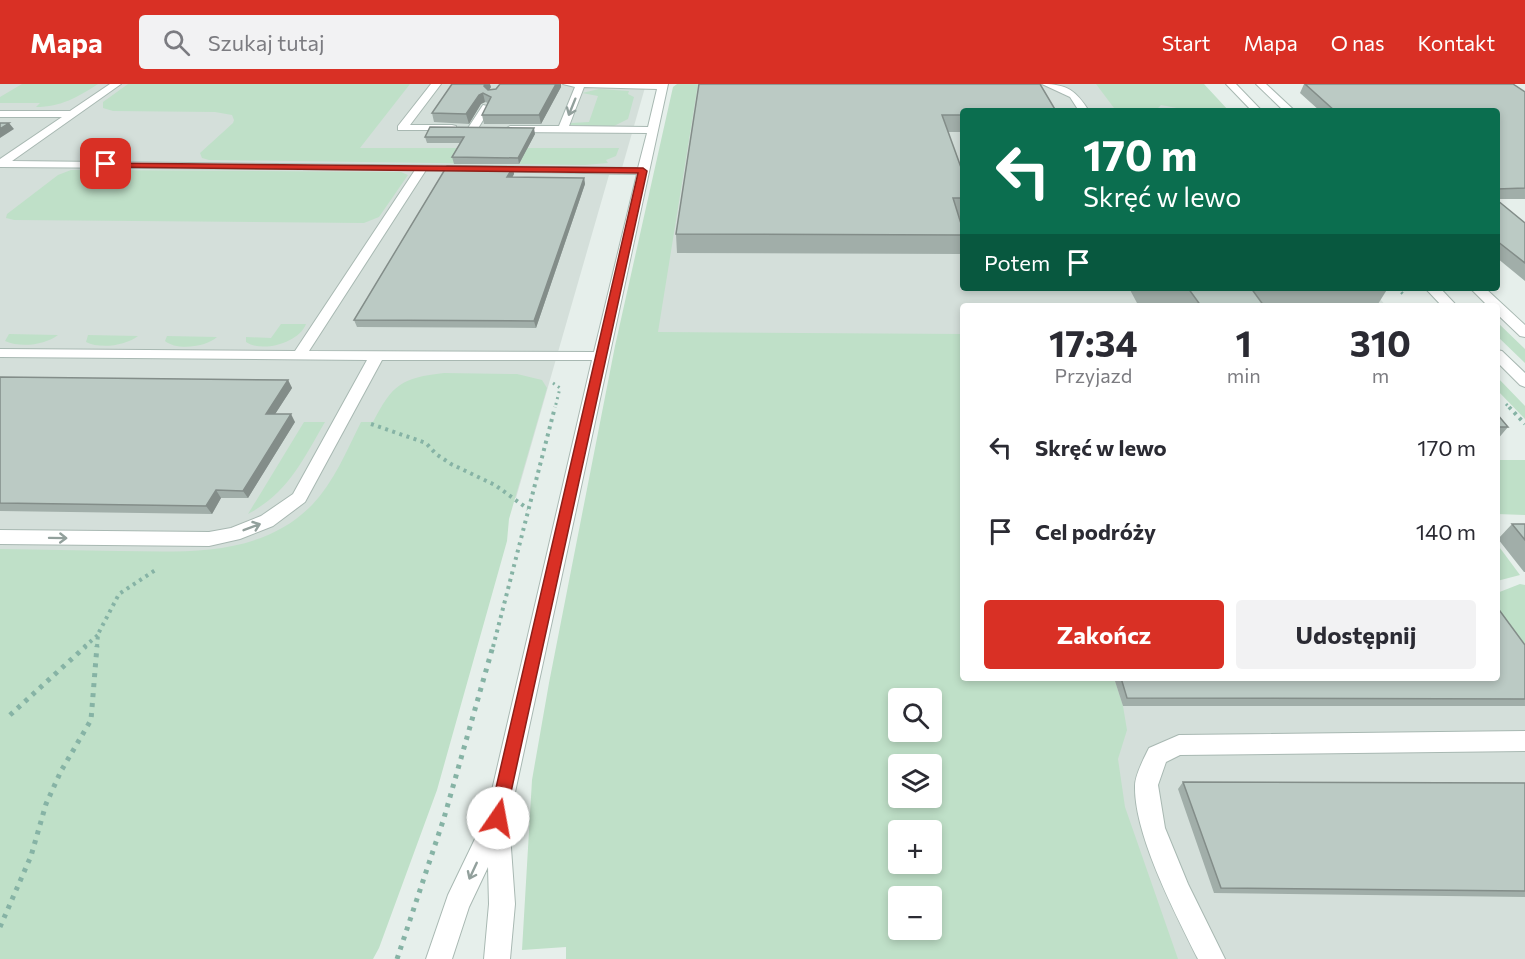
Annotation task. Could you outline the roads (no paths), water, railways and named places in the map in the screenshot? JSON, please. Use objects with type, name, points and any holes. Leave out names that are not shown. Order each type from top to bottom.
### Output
[{"type":"street","points":[[0,164],[116,84]]},
{"type":"street","points":[[436,84],[402,128],[652,130]]},
{"type":"street","points":[[439,959],[457,904],[498,818],[663,85],[568,84]]},
{"type":"street","points":[[1047,84],[1074,95],[1082,108]]},
{"type":"street","points":[[1231,84],[1254,108]]},
{"type":"street","points":[[1261,84],[1287,108]]},
{"type":"street","points":[[563,129],[580,85]]},
{"type":"street","points":[[472,128],[486,107]]},
{"type":"street","points":[[0,114],[71,114]]},
{"type":"street","points":[[0,164],[643,171]]},
{"type":"street","points":[[299,355],[423,167]]},
{"type":"street","points":[[1435,291],[1447,303]]},
{"type":"street","points":[[1481,291],[1494,303]]},
{"type":"street","points":[[1500,309],[1525,333]]},
{"type":"street","points":[[0,353],[600,357]]},
{"type":"street","points":[[0,537],[209,539],[248,529],[278,516],[299,498],[376,357]]},
{"type":"street","points":[[1500,357],[1525,382]]},
{"type":"street","points":[[1212,959],[1179,893],[1153,828],[1146,786],[1157,755],[1179,745],[1525,741]]},
{"type":"street","points":[[497,959],[502,904],[498,818]]}]
